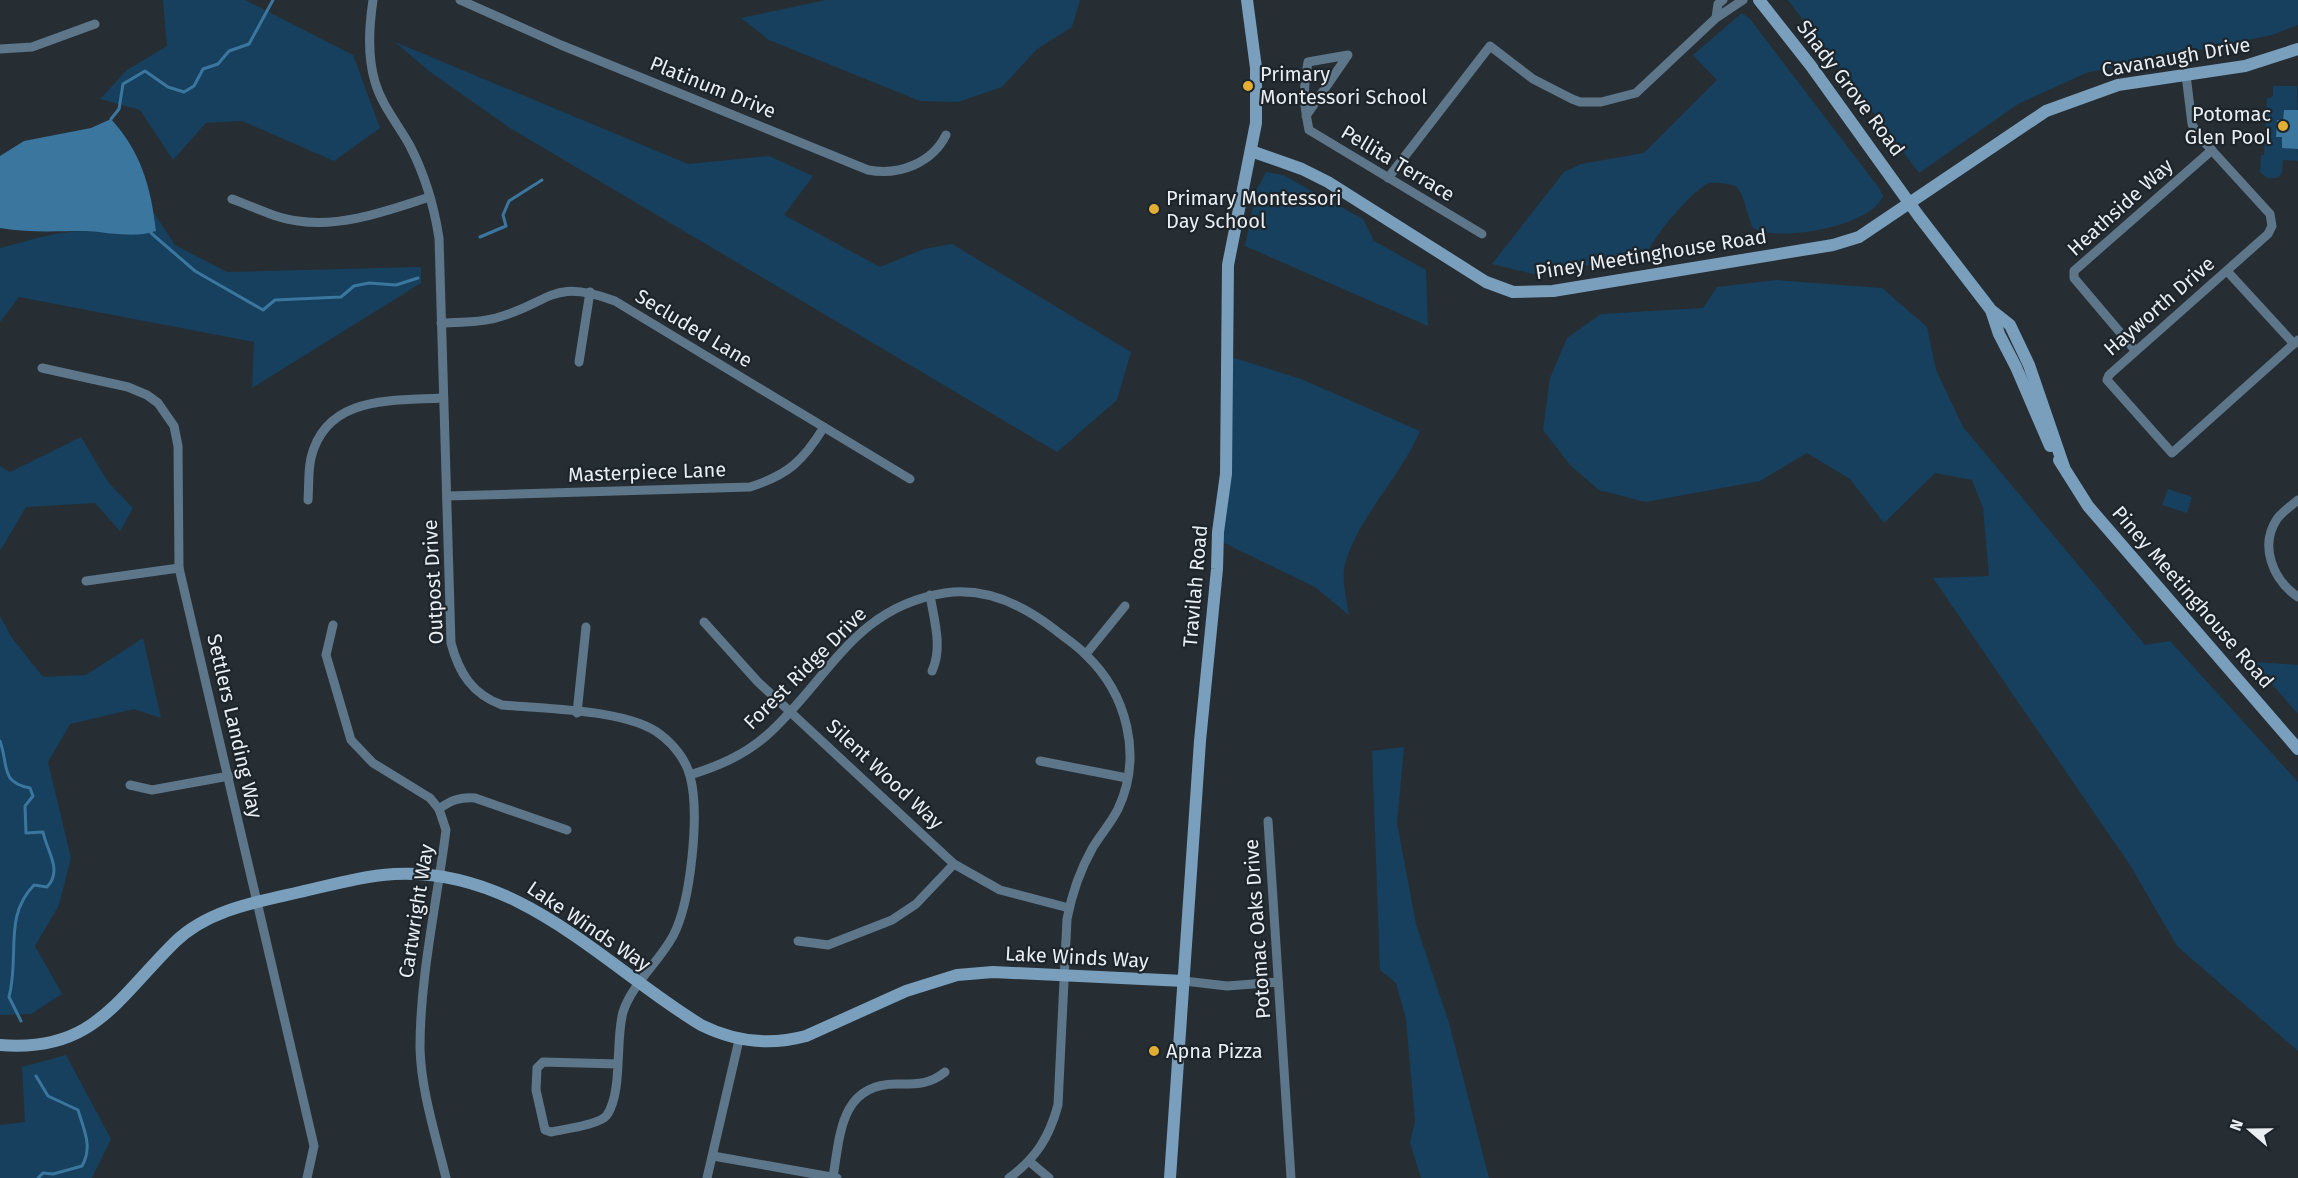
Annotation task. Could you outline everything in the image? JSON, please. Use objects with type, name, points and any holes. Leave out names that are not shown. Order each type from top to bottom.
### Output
[{"type":"main road","name":"Travilah Road","points":[[1170,1178],[1200,741],[1217,569],[1218,532],[1226,474],[1228,265],[1256,123],[1257,68],[1247,0]]},
{"type":"main road","name":"Shady Grove Road","points":[[1759,0],[1811,66],[1910,202]]},
{"type":"main road","name":"Cavanaugh Drive","points":[[1910,202],[2046,111],[2118,85],[2245,66],[2298,49]]},
{"type":"main road","name":"Piney Meetinghouse Road","points":[[1251,151],[1302,169],[1328,182],[1472,275],[1514,292],[1553,291],[1833,245],[1858,237],[1910,202],[1991,310],[2010,325],[2029,365],[2064,467],[2088,506],[2298,749]]},
{"type":"main road","name":"Lake Winds Way","points":[[0,1045],[26,1047],[67,1038],[93,1025],[113,1010],[176,941],[192,928],[220,913],[363,878],[394,874],[440,877],[483,886],[520,901],[640,982],[674,1009],[701,1025],[740,1040],[771,1043],[806,1036],[906,991],[957,975],[993,972],[1184,981]]},
{"type":"street","name":"Outpost Drive","points":[[373,0],[369,45],[375,82],[388,114],[410,146],[430,197],[439,238],[451,643],[458,666],[468,684],[490,700],[502,705],[625,718],[648,726],[673,747],[690,775],[695,807],[687,899],[672,938],[640,982],[624,1009],[619,1030],[618,1064],[608,1113],[602,1120],[551,1132],[545,1130],[536,1090],[537,1068],[543,1062],[618,1064]]},
{"type":"street","name":"Platinum Drive","points":[[460,0],[561,45],[868,170],[881,173],[908,169],[932,154],[946,135]]},
{"type":"street","points":[[1716,18],[1718,4],[1723,0]]},
{"type":"street","points":[[1388,178],[1490,46],[1533,79],[1572,99],[1580,102],[1601,102],[1636,93],[1716,18],[1743,0]]},
{"type":"street","points":[[0,49],[42,44],[95,24]]},
{"type":"street","points":[[1348,55],[1336,72],[1306,116],[1302,96],[1308,62],[1348,55]]},
{"type":"street","name":"Hayworth Drive","points":[[2186,75],[2192,124],[2196,134],[2270,214],[2272,226],[2268,234],[2135,350],[2109,375],[2107,380],[2172,453],[2296,342]]},
{"type":"street","name":"Pellita Terrace","points":[[1306,116],[1308,130],[1482,234]]},
{"type":"street","name":"Heathside Way","points":[[2135,350],[2074,278],[2074,271],[2212,150]]},
{"type":"street","points":[[232,199],[277,217],[320,223],[354,219],[430,197]]},
{"type":"street","points":[[2227,271],[2296,342]]},
{"type":"street","points":[[579,362],[590,292]]},
{"type":"street","name":"Secluded Lane","points":[[441,323],[498,317],[552,293],[590,292],[615,301],[910,479]]},
{"type":"street","name":"Settlers Landing Way","points":[[42,369],[128,387],[147,395],[168,414],[174,426],[178,446],[179,568],[314,1146],[307,1178]]},
{"type":"street","points":[[308,500],[314,448],[329,426],[341,415],[368,402],[442,398]]},
{"type":"street","name":"Masterpiece Lane","points":[[447,496],[750,487],[775,479],[796,465],[811,449],[824,428]]},
{"type":"street","points":[[2298,500],[2277,518],[2270,535],[2269,558],[2275,574],[2298,597]]},
{"type":"street","points":[[86,581],[179,568]]},
{"type":"street","name":"Forest Ridge Drive","points":[[690,775],[742,754],[766,736],[875,620],[902,604],[930,595],[974,592],[1006,600],[1040,618],[1086,654],[1102,673],[1122,707],[1128,737],[1127,778],[1118,808],[1081,869],[1069,908],[1058,1105],[1051,1128],[1030,1162]]},
{"type":"street","points":[[930,595],[938,648],[937,661],[932,671]]},
{"type":"street","points":[[1086,654],[1125,606]]},
{"type":"street","name":"Silent Wood Way","points":[[704,622],[758,682],[954,864],[1000,890],[1069,908]]},
{"type":"street","points":[[333,625],[326,655],[351,740],[373,763],[430,798],[440,809],[449,802],[475,798],[567,830]]},
{"type":"street","points":[[577,713],[586,627]]},
{"type":"street","points":[[1040,761],[1127,778]]},
{"type":"street","points":[[130,785],[152,790],[229,776]]},
{"type":"street","name":"Cartwright Way","points":[[440,809],[446,830],[422,991],[420,1050],[426,1096],[446,1178]]},
{"type":"street","name":"Potomac Oaks Drive","points":[[1268,821],[1291,1178]]},
{"type":"street","points":[[798,941],[828,945],[892,920],[916,904],[954,864]]},
{"type":"street","points":[[1184,981],[1227,986],[1278,982]]},
{"type":"street","points":[[707,1178],[740,1040]]},
{"type":"street","points":[[713,1156],[835,1178],[842,1122],[847,1110],[861,1094],[885,1084],[923,1084],[945,1072]]},
{"type":"street","points":[[1009,1178],[1030,1162],[1049,1178]]},
{"type":"shaded area","points":[[163,0],[245,0],[353,55],[380,128],[334,161],[242,121],[206,123],[173,160],[140,110],[100,99],[127,70],[167,46]]},
{"type":"shaded area","points":[[826,0],[1080,0],[1072,27],[1037,49],[1002,87],[958,102],[920,101],[769,40],[741,18]]},
{"type":"shaded area","points":[[1788,0],[2298,0],[2298,25],[2272,35],[2086,73],[2018,104],[1919,173]]},
{"type":"shaded area","points":[[1742,13],[1750,19],[1879,188],[1883,196],[1875,207],[1862,216],[1822,229],[1801,233],[1764,232],[1752,227],[1742,195],[1737,187],[1710,183],[1694,194],[1674,215],[1655,239],[1646,256],[1533,274],[1492,264],[1564,172],[1581,164],[1644,153],[1717,80],[1693,55]]},
{"type":"shaded area","points":[[395,42],[688,164],[769,156],[813,176],[784,215],[880,267],[924,249],[952,244],[1131,352],[1117,400],[1057,452],[510,128],[429,71]]},
{"type":"shaded area","name":"Potomac Glen Pool","points":[[2273,86],[2297,86],[2298,161],[2283,160],[2282,173],[2277,178],[2267,178],[2260,172],[2261,155],[2264,155],[2267,99],[2273,96]]},
{"type":"shaded area","points":[[2284,110],[2298,110],[2298,149],[2282,148],[2282,137],[2276,137],[2277,120],[2283,120]]},
{"type":"shaded area","points":[[111,119],[130,144],[143,171],[156,231],[130,235],[0,228],[0,156],[24,141],[91,128]]},
{"type":"shaded area","points":[[1266,172],[1283,175],[1363,219],[1374,241],[1426,270],[1428,326],[1245,246],[1256,191]]},
{"type":"shaded area","points":[[154,213],[175,245],[227,272],[421,267],[421,283],[252,388],[254,342],[19,297],[0,322],[0,248],[61,233],[91,231],[128,235],[156,231]]},
{"type":"shaded area","points":[[1776,280],[1882,288],[1927,327],[1936,370],[1963,427],[2145,645],[2170,641],[2298,782],[2298,1051],[2177,946],[2130,865],[1933,578],[1989,576],[1983,508],[1972,480],[1935,473],[1884,523],[1850,479],[1807,453],[1760,481],[1645,502],[1599,490],[1571,466],[1543,430],[1550,378],[1567,338],[1601,314],[1703,308],[1717,287]]},
{"type":"shaded area","points":[[1228,356],[1301,379],[1420,431],[1402,465],[1359,530],[1351,547],[1345,564],[1344,576],[1349,615],[1315,587],[1218,540]]},
{"type":"shaded area","points":[[81,437],[108,482],[133,508],[120,531],[95,503],[26,507],[0,551],[0,466],[10,472]]},
{"type":"shaded area","points":[[2168,489],[2192,497],[2187,513],[2162,505]]},
{"type":"shaded area","points":[[0,616],[12,638],[43,677],[86,675],[143,638],[161,718],[134,709],[70,724],[48,762],[71,858],[59,905],[35,946],[62,994],[31,1014],[0,1015]]},
{"type":"shaded area","points":[[2253,662],[2298,665],[2298,714]]},
{"type":"shaded area","points":[[1404,747],[1397,823],[1416,924],[1449,1023],[1489,1178],[1421,1178],[1410,1143],[1415,1121],[1406,1019],[1396,983],[1380,970],[1372,751]]},
{"type":"shaded area","points":[[66,1055],[111,1139],[92,1178],[0,1178],[0,1125],[25,1122],[22,1067]]},
{"type":"waterway","points":[[111,119],[119,109],[123,84],[145,71],[168,87],[184,92],[194,86],[203,69],[218,64],[229,51],[249,44],[273,0]]},
{"type":"waterway","points":[[480,237],[506,226],[503,215],[509,201],[542,180]]},
{"type":"waterway","points":[[151,233],[195,271],[263,310],[275,300],[341,297],[354,286],[369,283],[396,285],[418,278]]},
{"type":"waterway","points":[[0,741],[7,772],[14,782],[30,788],[33,796],[25,806],[26,833],[43,832],[54,867],[52,881],[47,887],[34,885],[24,897],[15,923],[9,997],[21,1021]]},
{"type":"waterway","points":[[36,1076],[48,1096],[78,1110],[87,1145],[82,1166],[53,1174],[43,1173],[38,1178]]},
{"type":"place","name":"Primary Montessori School","points":[[1248,86]]},
{"type":"place","name":"Potomac Glen Pool","points":[[2283,126]]},
{"type":"place","name":"Primary Montessori Day School","points":[[1154,209]]},
{"type":"place","name":"Apna Pizza","points":[[1154,1051]]}]
